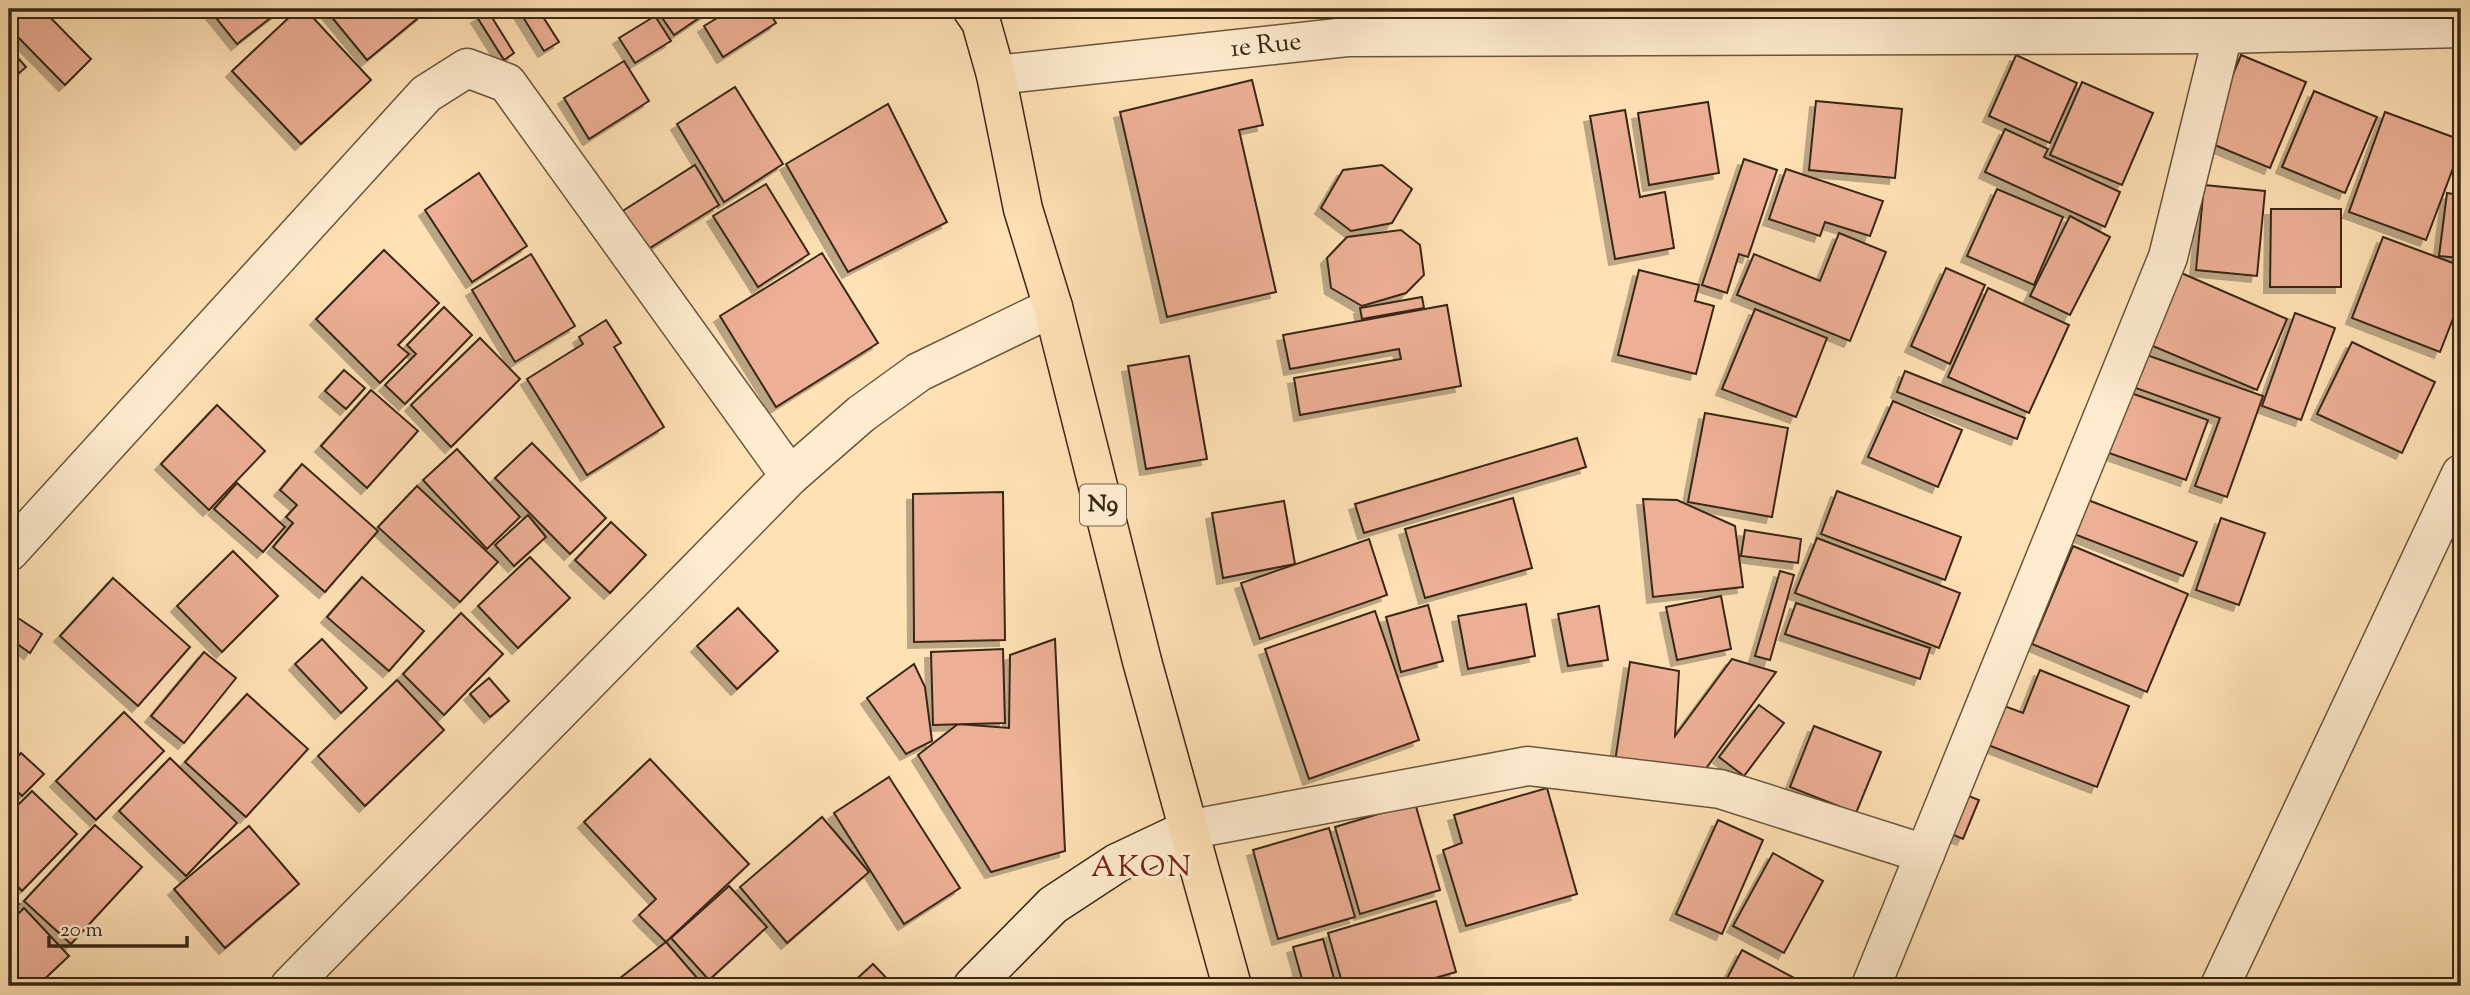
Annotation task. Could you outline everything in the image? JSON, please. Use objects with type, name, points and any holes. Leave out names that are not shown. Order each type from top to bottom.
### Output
[{"type":"highway","name":"N9","points":[[972,9],[981,22],[996,75],[1023,209],[1053,307],[1142,661],[1232,986]]},
{"type":"street","name":"1e Rue","points":[[996,75],[1347,37],[2223,34],[2461,29]]},
{"type":"street","points":[[1871,986],[2168,257],[2223,34]]},
{"type":"street","points":[[9,551],[426,94],[467,68],[508,83],[790,476]]},
{"type":"street","points":[[290,986],[790,476],[861,414],[919,372],[1053,307]]},
{"type":"street","points":[[2220,986],[2461,474]]},
{"type":"street","points":[[973,986],[1054,905],[1117,863],[1187,830],[1528,766],[1720,789],[1925,854]]},
{"type":"building","points":[[9,9],[42,9],[91,59],[65,85],[9,28]]},
{"type":"building","points":[[209,9],[282,9],[237,44]]},
{"type":"building","points":[[298,9],[305,9],[371,80],[301,144],[232,71]]},
{"type":"building","points":[[325,9],[419,9],[423,14],[367,60]]},
{"type":"building","points":[[518,9],[538,9],[559,42],[544,51]]},
{"type":"building","points":[[656,9],[712,9],[674,35]]},
{"type":"building","points":[[732,9],[767,9],[776,23],[723,57],[704,26]]},
{"type":"building","points":[[488,11],[514,53],[504,60],[477,17]]},
{"type":"building","points":[[655,16],[671,41],[635,63],[619,38]]},
{"type":"building","points":[[9,48],[26,67],[9,82]]},
{"type":"building","points":[[2016,55],[2077,83],[2050,143],[1989,116]]},
{"type":"building","points":[[2241,55],[2306,82],[2270,168],[2205,141]]},
{"type":"building","points":[[624,61],[649,101],[589,139],[564,98]]},
{"type":"building","points":[[1252,80],[1263,125],[1239,130],[1276,292],[1167,317],[1120,112]]},
{"type":"building","points":[[2082,82],[2153,113],[2122,185],[2050,155]]},
{"type":"building","points":[[735,87],[783,164],[724,202],[677,124]]},
{"type":"building","points":[[2314,91],[2377,117],[2345,193],[2282,167]]},
{"type":"building","points":[[1816,101],[1902,109],[1895,178],[1809,170]]},
{"type":"building","points":[[1708,102],[1719,173],[1649,185],[1638,113]]},
{"type":"building","points":[[888,104],[947,222],[848,272],[786,164]]},
{"type":"building","points":[[1625,110],[1640,197],[1665,192],[1674,248],[1615,259],[1590,116]]},
{"type":"building","points":[[2385,112],[2461,140],[2461,147],[2426,240],[2349,212]]},
{"type":"building","points":[[2005,129],[2048,149],[2044,157],[2120,192],[2105,227],[1985,172]]},
{"type":"building","points":[[1744,159],[1777,170],[1748,257],[1739,254],[1727,293],[1702,285]]},
{"type":"building","points":[[695,165],[719,205],[645,251],[621,212]]},
{"type":"building","points":[[1382,165],[1412,189],[1392,223],[1351,231],[1321,208],[1343,170]]},
{"type":"building","points":[[1786,169],[1883,201],[1870,236],[1825,222],[1820,236],[1769,219]]},
{"type":"building","points":[[479,173],[527,246],[472,282],[425,210]]},
{"type":"building","points":[[766,184],[809,254],[758,287],[713,216]]},
{"type":"building","points":[[2204,185],[2265,191],[2257,276],[2196,270]]},
{"type":"building","points":[[1997,189],[2063,217],[2034,285],[1967,256]]},
{"type":"building","points":[[2447,193],[2461,195],[2461,258],[2439,256]]},
{"type":"building","points":[[2271,209],[2341,209],[2341,287],[2270,287]]},
{"type":"building","points":[[2070,216],[2110,237],[2070,315],[2030,296]]},
{"type":"building","points":[[1401,230],[1420,245],[1424,275],[1406,293],[1362,306],[1331,288],[1327,258],[1347,237]]},
{"type":"building","points":[[1839,233],[1886,252],[1850,341],[1737,295],[1754,254],[1820,281]]},
{"type":"building","points":[[2383,237],[2461,266],[2461,298],[2440,352],[2352,318]]},
{"type":"building","points":[[384,250],[439,303],[398,345],[409,354],[380,383],[316,319]]},
{"type":"building","points":[[822,253],[878,343],[776,407],[720,316]]},
{"type":"building","points":[[531,254],[575,326],[515,362],[472,290]]},
{"type":"building","points":[[1946,268],[1985,285],[1950,364],[1911,346]]},
{"type":"building","points":[[1639,270],[1699,285],[1695,301],[1714,306],[1696,374],[1618,355]]},
{"type":"building","points":[[2179,272],[2287,319],[2257,390],[2148,344]]},
{"type":"building","points":[[1988,288],[2069,325],[2029,413],[1948,377]]},
{"type":"building","points":[[1422,297],[1424,308],[1362,319],[1360,308]]},
{"type":"building","points":[[1447,305],[1461,386],[1300,415],[1294,378],[1401,359],[1399,349],[1290,369],[1283,335]]},
{"type":"building","points":[[444,307],[472,335],[405,404],[385,385],[416,354],[407,345]]},
{"type":"building","points":[[1755,309],[1827,338],[1796,417],[1722,389]]},
{"type":"building","points":[[2295,313],[2335,328],[2301,420],[2262,406]]},
{"type":"building","points":[[606,320],[621,343],[614,347],[664,427],[587,475],[527,379],[583,344],[579,337]]},
{"type":"building","points":[[480,338],[520,379],[451,447],[411,405]]},
{"type":"building","points":[[2352,342],[2435,382],[2402,453],[2317,414]]},
{"type":"building","points":[[2144,354],[2263,396],[2227,497],[2195,486],[2220,418],[2133,387]]},
{"type":"building","points":[[1189,356],[1207,459],[1146,469],[1128,366]]},
{"type":"building","points":[[344,370],[365,388],[346,409],[325,391]]},
{"type":"building","points":[[1905,371],[2025,418],[2017,439],[1897,392]]},
{"type":"building","points":[[371,390],[418,431],[367,488],[321,446]]},
{"type":"building","points":[[2128,392],[2208,420],[2186,480],[2106,452]]},
{"type":"building","points":[[1893,401],[1962,430],[1938,487],[1868,457]]},
{"type":"building","points":[[217,405],[265,451],[209,510],[161,464]]},
{"type":"building","points":[[1705,413],[1788,428],[1772,517],[1688,502]]},
{"type":"building","points":[[1577,438],[1586,467],[1364,533],[1355,504]]},
{"type":"building","points":[[532,443],[606,518],[570,554],[495,478]]},
{"type":"building","points":[[457,449],[520,517],[487,549],[423,480]]},
{"type":"building","points":[[302,464],[378,531],[325,592],[273,547],[293,523],[286,517],[297,505],[280,490]]},
{"type":"building","points":[[237,483],[285,527],[263,552],[214,509]]},
{"type":"building","points":[[417,486],[498,562],[460,602],[378,527]]},
{"type":"building","points":[[1837,491],[1961,537],[1945,580],[1821,534]]},
{"type":"building","points":[[1003,492],[1005,640],[914,642],[913,494]]},
{"type":"building","points":[[1513,498],[1532,568],[1425,598],[1405,529]]},
{"type":"building","points":[[1643,499],[1677,500],[1735,526],[1743,587],[1653,597]]},
{"type":"building","points":[[2088,500],[2197,542],[2183,576],[2074,534]]},
{"type":"building","points":[[1284,501],[1295,564],[1223,578],[1212,513]]},
{"type":"building","points":[[528,515],[546,537],[514,566],[495,545]]},
{"type":"building","points":[[2221,518],[2265,533],[2239,605],[2196,590]]},
{"type":"building","points":[[611,522],[646,555],[610,593],[575,560]]},
{"type":"building","points":[[1745,530],[1801,539],[1798,563],[1741,556]]},
{"type":"building","points":[[1817,538],[1960,593],[1939,648],[1795,593]]},
{"type":"building","points":[[1369,539],[1387,595],[1260,639],[1241,583]]},
{"type":"building","points":[[2073,546],[2188,594],[2147,692],[2032,644]]},
{"type":"building","points":[[233,551],[278,596],[222,652],[177,606]]},
{"type":"building","points":[[530,557],[570,598],[518,648],[478,606]]},
{"type":"building","points":[[1780,571],[1794,575],[1770,660],[1755,656]]},
{"type":"building","points":[[362,577],[424,631],[389,671],[327,617]]},
{"type":"building","points":[[113,578],[190,647],[138,706],[60,636]]},
{"type":"building","points":[[1721,596],[1731,649],[1677,660],[1666,607]]},
{"type":"building","points":[[1796,603],[1930,648],[1920,679],[1785,634]]},
{"type":"building","points":[[1526,604],[1535,656],[1468,669],[1458,616]]},
{"type":"building","points":[[1428,605],[1443,661],[1401,672],[1386,617]]},
{"type":"building","points":[[1599,606],[1608,660],[1568,666],[1558,614]]},
{"type":"building","points":[[738,608],[778,651],[737,689],[697,646]]},
{"type":"building","points":[[1375,611],[1419,740],[1309,779],[1265,649]]},
{"type":"building","points":[[9,612],[42,634],[30,653],[9,638]]},
{"type":"building","points":[[461,613],[503,654],[444,715],[403,674]]},
{"type":"building","points":[[322,639],[367,688],[341,713],[295,664]]},
{"type":"building","points":[[1055,639],[1065,851],[991,872],[918,755],[958,724],[1009,728],[1010,655]]},
{"type":"building","points":[[1003,649],[1005,723],[933,725],[931,652]]},
{"type":"building","points":[[204,652],[236,678],[184,743],[151,716]]},
{"type":"building","points":[[1732,659],[1776,672],[1694,785],[1615,762],[1630,662],[1679,671],[1675,736]]},
{"type":"building","points":[[914,664],[925,687],[932,741],[906,754],[867,698]]},
{"type":"building","points":[[2040,670],[2129,706],[2097,787],[1975,740],[1991,701],[2023,713]]},
{"type":"building","points":[[489,678],[509,701],[490,717],[470,694]]},
{"type":"building","points":[[397,680],[444,730],[365,806],[318,756]]},
{"type":"building","points":[[247,694],[308,749],[246,817],[185,762]]},
{"type":"building","points":[[1759,705],[1784,723],[1744,776],[1719,757]]},
{"type":"building","points":[[124,712],[164,751],[96,820],[56,781]]},
{"type":"building","points":[[1814,726],[1881,752],[1856,813],[1790,787]]},
{"type":"building","points":[[21,753],[44,774],[22,796],[9,783],[9,766]]},
{"type":"building","points":[[170,758],[237,823],[186,876],[119,811]]},
{"type":"building","points":[[650,759],[749,864],[666,942],[639,915],[656,899],[584,822]]},
{"type":"building","points":[[889,777],[960,888],[904,924],[834,813]]},
{"type":"building","points":[[1547,788],[1577,894],[1466,926],[1443,850],[1462,843],[1454,815]]},
{"type":"building","points":[[1953,790],[1979,800],[1963,839],[1937,828]]},
{"type":"building","points":[[32,791],[77,834],[22,891],[9,877],[9,814]]},
{"type":"building","points":[[1415,803],[1440,890],[1360,914],[1335,827]]},
{"type":"building","points":[[822,817],[869,872],[787,943],[740,887]]},
{"type":"building","points":[[1718,820],[1763,840],[1722,934],[1676,914]]},
{"type":"building","points":[[95,825],[142,867],[71,944],[24,901]]},
{"type":"building","points":[[249,826],[299,884],[225,948],[174,889]]},
{"type":"building","points":[[1329,828],[1355,917],[1278,939],[1253,850]]},
{"type":"building","points":[[1773,853],[1823,881],[1784,953],[1733,926]]},
{"type":"building","points":[[729,886],[767,927],[709,980],[671,938]]},
{"type":"building","points":[[9,893],[19,904],[9,914]]},
{"type":"building","points":[[1436,901],[1456,972],[1407,986],[1343,986],[1328,933]]},
{"type":"building","points":[[24,908],[69,956],[37,986],[9,986],[9,923]]},
{"type":"building","points":[[1323,939],[1336,986],[1304,986],[1293,947]]},
{"type":"building","points":[[666,942],[704,986],[610,986]]},
{"type":"building","points":[[1742,950],[1798,980],[1795,986],[1723,986]]},
{"type":"building","points":[[873,964],[894,986],[849,986]]},
{"type":"district","name":"AKON","points":[[1142,868]]}]
